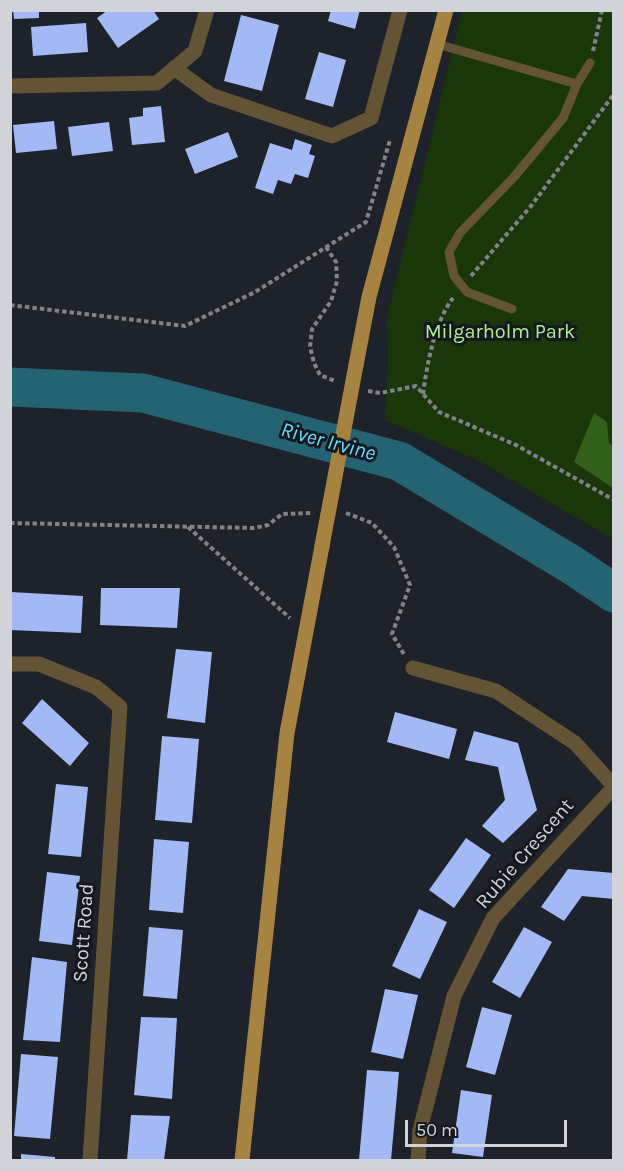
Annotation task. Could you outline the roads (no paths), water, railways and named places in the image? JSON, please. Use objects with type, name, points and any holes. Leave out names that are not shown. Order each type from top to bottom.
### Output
[{"type":"main road","points":[[242,1161],[287,733],[369,297],[446,10]]},
{"type":"street","points":[[10,86],[157,82],[195,51],[207,10]]},
{"type":"street","points":[[174,68],[212,95],[332,136],[371,118],[400,10]]},
{"type":"street","name":"Scott Road","points":[[10,664],[39,664],[96,687],[120,708],[90,1161]]},
{"type":"street","points":[[413,668],[496,691],[575,743],[614,787]]},
{"type":"street","name":"Rubie Crescent","points":[[418,1161],[420,1130],[454,996],[493,918],[614,787]]},
{"type":"lane","points":[[437,44],[577,84]]},
{"type":"lane","points":[[512,309],[467,292],[454,276],[449,252],[460,233],[514,177],[563,118],[577,84],[590,63]]},
{"type":"waterway","name":"River Irvine","points":[[10,387],[143,393],[399,461],[572,565],[614,593]]},
{"type":"park label","name":"Milgarholm Park","points":[[500,332]]}]
